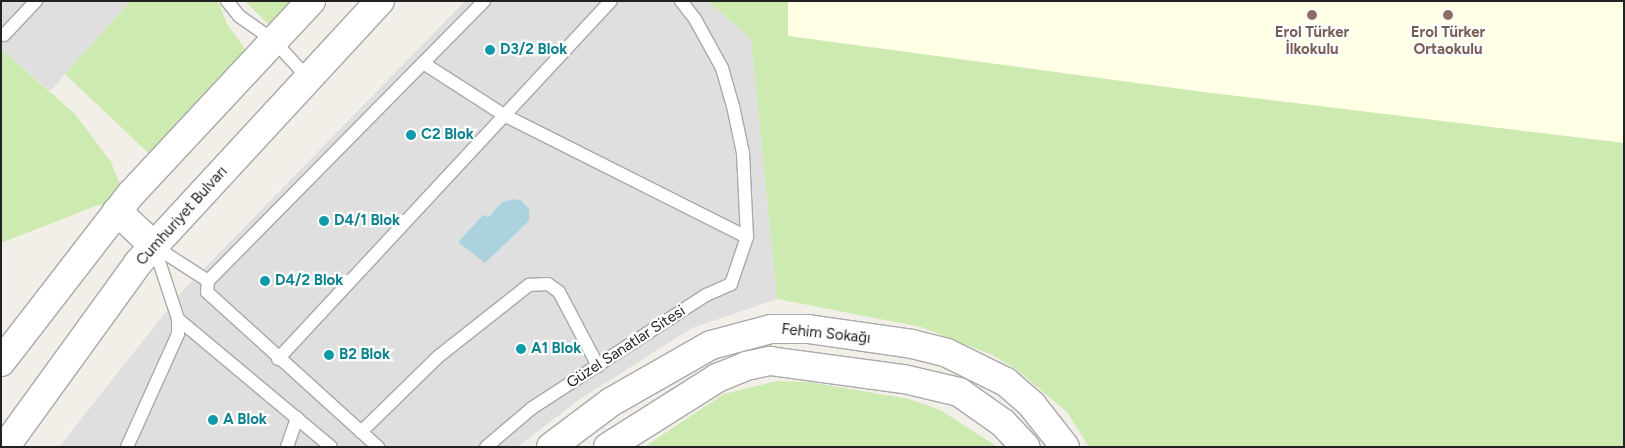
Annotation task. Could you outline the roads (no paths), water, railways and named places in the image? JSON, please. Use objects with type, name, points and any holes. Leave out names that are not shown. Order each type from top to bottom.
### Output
[{"type":"street","points":[[1,362],[117,211],[311,1]]},
{"type":"street","name":"Cumhuriyet Bulvarı","points":[[5,447],[154,246],[380,1]]},
{"type":"street","points":[[117,211],[154,246]]},
{"type":"street","name":"Fehim Sokağı","points":[[551,447],[611,402],[711,344],[771,328],[808,329],[912,344],[946,353],[1006,382],[1032,405],[1065,447]]},
{"type":"street","points":[[608,447],[717,378],[746,366],[770,362],[904,379],[959,392],[1003,423],[1025,447]]},
{"type":"lane","points":[[4,35],[36,1]]},
{"type":"lane","points":[[227,1],[239,16],[274,40],[308,78]]},
{"type":"lane","points":[[378,447],[278,360],[207,292],[208,281],[484,1]]},
{"type":"lane","points":[[278,360],[611,1]]},
{"type":"lane","name":"Güzel Sanatlar Sitesi","points":[[486,447],[532,408],[706,295],[731,284],[747,237],[743,153],[733,106],[722,68],[711,46],[681,1]]},
{"type":"lane","points":[[424,63],[504,115],[747,237]]},
{"type":"lane","points":[[154,246],[208,281]]},
{"type":"lane","points":[[127,447],[178,334],[178,319],[154,246]]},
{"type":"lane","points":[[361,432],[439,356],[529,285],[548,284],[560,292],[598,366]]},
{"type":"lane","points":[[178,319],[331,447]]},
{"type":"lane","points":[[287,447],[297,418]]},
{"type":"water","points":[[515,199],[522,201],[529,209],[529,221],[485,263],[458,242],[483,215],[489,217],[502,202]]},
{"type":"place","name":"Erol Türker İlkokulu","points":[[1312,15]]},
{"type":"place","name":"Erol Türker Ortaokulu","points":[[1448,15]]},
{"type":"place","name":"D3/2 Blok","points":[[490,50]]},
{"type":"place","name":"C2 Blok","points":[[411,135]]},
{"type":"place","name":"D4/1 Blok","points":[[324,221]]},
{"type":"place","name":"D4/2 Blok","points":[[265,281]]},
{"type":"place","name":"A1 Blok","points":[[521,349]]},
{"type":"place","name":"B2 Blok","points":[[329,355]]},
{"type":"place","name":"A Blok","points":[[213,420]]}]
